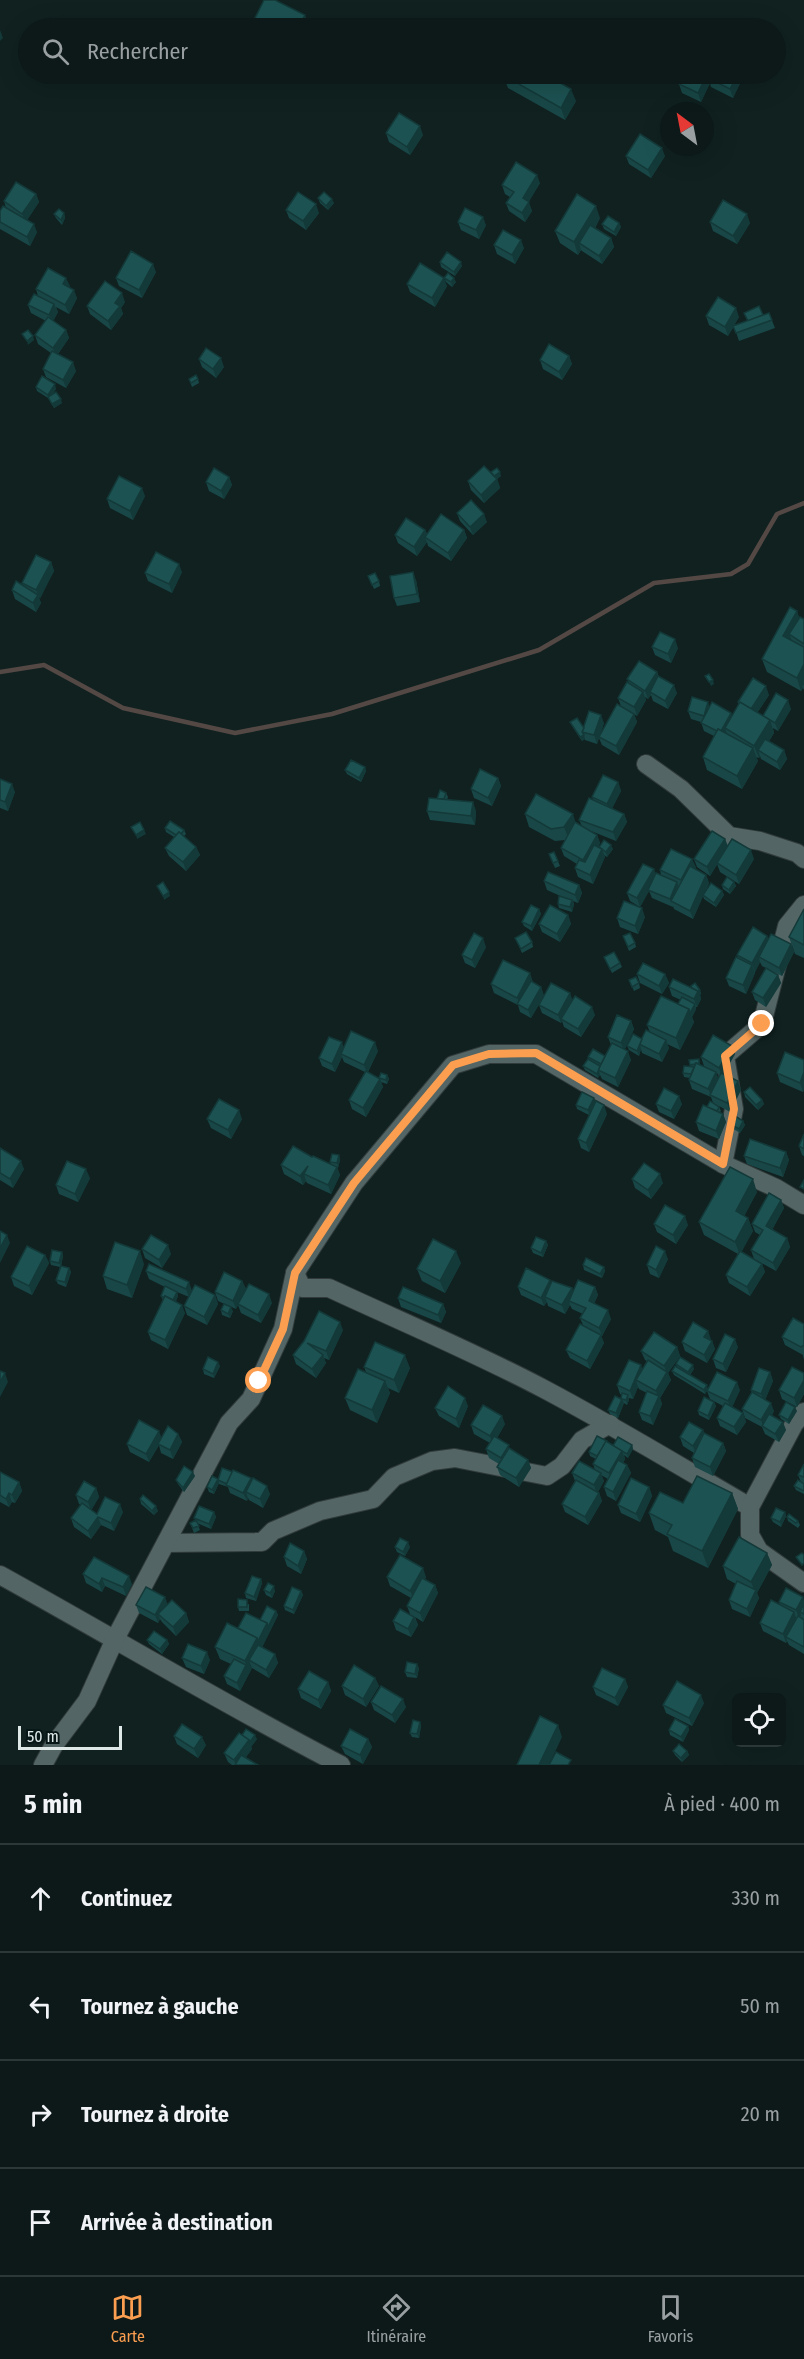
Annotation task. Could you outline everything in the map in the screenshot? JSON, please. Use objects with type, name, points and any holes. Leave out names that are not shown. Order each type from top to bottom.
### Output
[{"type":"street","points":[[646,764],[681,789],[729,836],[760,841],[797,853],[804,859]]},
{"type":"street","points":[[723,1164],[734,1109],[725,1056],[762,1024],[788,927],[804,905]]},
{"type":"street","points":[[43,1765],[54,1745],[87,1701],[115,1639],[229,1423],[251,1398],[283,1329],[295,1273],[354,1183],[453,1065],[489,1054],[536,1053],[723,1164],[776,1188],[804,1205]]},
{"type":"street","points":[[295,1273],[302,1288],[329,1288],[542,1388],[750,1507]]},
{"type":"street","points":[[804,1412],[794,1424],[750,1507],[750,1534],[759,1551],[804,1582]]},
{"type":"street","points":[[166,1543],[262,1542],[273,1531],[320,1511],[373,1499],[394,1477],[432,1461],[455,1458],[547,1476],[562,1466],[582,1440],[610,1425]]},
{"type":"street","points":[[0,1575],[262,1724],[341,1765]]},
{"type":"building","points":[[264,0],[275,0],[305,15],[303,18],[255,18]]},
{"type":"building","points":[[519,84],[562,84],[571,89],[561,108]]},
{"type":"building","points":[[679,84],[702,84],[698,93]]},
{"type":"building","points":[[720,84],[733,84],[730,89]]},
{"type":"building","points":[[399,113],[420,126],[407,147],[386,133]]},
{"type":"building","points":[[640,134],[660,147],[660,151],[648,170],[626,156]]},
{"type":"building","points":[[516,162],[537,175],[523,198],[529,202],[522,213],[506,203],[514,192],[502,185]]},
{"type":"building","points":[[16,182],[36,194],[22,214],[4,201]]},
{"type":"building","points":[[298,192],[316,204],[303,221],[286,210]]},
{"type":"building","points":[[324,192],[332,199],[326,206],[318,198]]},
{"type":"building","points":[[577,194],[596,206],[574,242],[555,231]]},
{"type":"building","points":[[723,200],[747,214],[733,236],[710,222]]},
{"type":"building","points":[[3,206],[34,224],[27,237],[0,222],[0,211]]},
{"type":"building","points":[[465,208],[483,217],[476,230],[458,222]]},
{"type":"building","points":[[59,209],[64,213],[61,220],[54,214]]},
{"type":"building","points":[[608,216],[619,223],[614,232],[602,224]]},
{"type":"building","points":[[590,225],[611,238],[599,256],[579,243]]},
{"type":"building","points":[[503,230],[521,240],[512,255],[494,245]]},
{"type":"building","points":[[131,251],[153,264],[139,290],[116,278]]},
{"type":"building","points":[[447,252],[461,262],[454,272],[440,262]]},
{"type":"building","points":[[420,263],[444,278],[432,298],[407,284]]},
{"type":"building","points":[[48,268],[66,278],[63,284],[74,290],[65,305],[36,289]]},
{"type":"building","points":[[448,273],[454,278],[451,282],[444,278]]},
{"type":"building","points":[[105,281],[122,293],[115,303],[120,306],[108,321],[87,306]]},
{"type":"building","points":[[34,294],[54,304],[49,315],[28,305]]},
{"type":"building","points":[[718,297],[736,308],[725,327],[706,316]]},
{"type":"building","points":[[759,306],[763,315],[748,321],[744,313]]},
{"type":"building","points":[[769,313],[772,320],[736,333],[733,326]]},
{"type":"building","points":[[48,317],[66,330],[53,348],[35,335]]},
{"type":"building","points":[[28,330],[33,336],[27,341],[22,334]]},
{"type":"building","points":[[549,344],[569,356],[559,372],[540,360]]},
{"type":"building","points":[[206,348],[221,358],[213,369],[199,359]]},
{"type":"building","points":[[52,351],[73,362],[63,380],[43,369]]},
{"type":"building","points":[[196,375],[198,379],[191,383],[189,379]]},
{"type":"building","points":[[42,376],[55,384],[48,395],[36,387]]},
{"type":"building","points":[[56,392],[61,399],[52,404],[48,397]]},
{"type":"building","points":[[484,466],[497,479],[481,495],[468,481]]},
{"type":"building","points":[[214,468],[229,477],[221,491],[206,482]]},
{"type":"building","points":[[497,468],[500,472],[494,476],[491,472]]},
{"type":"building","points":[[119,476],[142,488],[130,511],[107,499]]},
{"type":"building","points":[[471,500],[484,514],[470,527],[457,513]]},
{"type":"building","points":[[441,514],[464,530],[448,553],[425,537]]},
{"type":"building","points":[[406,518],[425,530],[414,547],[395,535]]},
{"type":"building","points":[[156,552],[179,564],[169,584],[145,573]]},
{"type":"building","points":[[36,555],[51,562],[36,590],[22,583]]},
{"type":"building","points":[[413,572],[417,594],[394,598],[390,576]]},
{"type":"building","points":[[375,573],[379,581],[372,585],[368,576]]},
{"type":"building","points":[[16,581],[38,595],[33,603],[12,590]]},
{"type":"building","points":[[790,607],[797,611],[783,636],[804,647],[804,664],[797,678],[762,659]]},
{"type":"building","points":[[800,617],[804,619],[804,644],[789,634]]},
{"type":"building","points":[[660,632],[675,639],[668,654],[652,647]]},
{"type":"building","points":[[639,661],[657,672],[645,691],[627,679]]},
{"type":"building","points":[[709,674],[713,680],[709,682],[705,676]]},
{"type":"building","points":[[658,676],[674,685],[665,701],[650,692]]},
{"type":"building","points":[[753,678],[766,686],[751,709],[738,702]]},
{"type":"building","points":[[627,682],[643,692],[634,707],[618,698]]},
{"type":"building","points":[[776,693],[788,700],[775,723],[763,716]]},
{"type":"building","points":[[692,697],[708,702],[704,716],[688,711]]},
{"type":"building","points":[[712,702],[731,713],[721,731],[701,723]]},
{"type":"building","points":[[740,702],[770,720],[754,746],[725,728]]},
{"type":"building","points":[[617,704],[634,714],[616,746],[599,737]]},
{"type":"building","points":[[589,711],[601,715],[594,735],[582,732]]},
{"type":"building","points":[[577,718],[584,728],[582,732],[584,735],[580,737],[570,722]]},
{"type":"building","points":[[718,729],[753,748],[737,776],[703,757]]},
{"type":"building","points":[[765,739],[784,750],[777,762],[758,750]]},
{"type":"building","points":[[351,760],[365,767],[359,778],[345,770]]},
{"type":"building","points":[[480,769],[498,778],[488,798],[471,789]]},
{"type":"building","points":[[603,775],[618,782],[607,804],[592,797]]},
{"type":"building","points":[[0,779],[12,784],[5,802],[0,800]]},
{"type":"building","points":[[440,790],[446,793],[444,799],[437,799]]},
{"type":"building","points":[[536,794],[573,814],[564,827],[551,829],[525,814]]},
{"type":"building","points":[[429,798],[473,802],[471,816],[427,811]]},
{"type":"building","points":[[589,798],[624,814],[613,832],[579,820]]},
{"type":"building","points":[[170,821],[184,830],[181,834],[179,832],[176,835],[165,828]]},
{"type":"building","points":[[140,822],[144,830],[136,835],[131,827]]},
{"type":"building","points":[[575,822],[597,835],[583,860],[561,848]]},
{"type":"building","points":[[712,831],[725,839],[707,867],[694,859]]},
{"type":"building","points":[[179,832],[196,847],[183,862],[165,848]]},
{"type":"building","points":[[732,839],[751,850],[736,875],[717,863]]},
{"type":"building","points":[[604,840],[611,845],[606,852],[599,847]]},
{"type":"building","points":[[594,845],[602,849],[590,875],[575,868],[579,860],[585,862]]},
{"type":"building","points":[[671,849],[692,859],[681,880],[660,870]]},
{"type":"building","points":[[554,852],[558,861],[553,863],[549,854]]},
{"type":"building","points":[[643,864],[654,869],[637,898],[627,893]]},
{"type":"building","points":[[690,866],[706,875],[690,911],[671,901]]},
{"type":"building","points":[[548,872],[579,885],[575,895],[544,881]]},
{"type":"building","points":[[656,873],[677,882],[670,899],[648,890]]},
{"type":"building","points":[[727,877],[734,882],[729,890],[722,885]]},
{"type":"building","points":[[163,882],[169,892],[163,896],[157,886]]},
{"type":"building","points":[[711,883],[722,891],[714,903],[703,895]]},
{"type":"building","points":[[559,896],[572,900],[570,907],[558,904]]},
{"type":"building","points":[[624,901],[642,908],[635,926],[617,918]]},
{"type":"building","points":[[531,905],[539,909],[531,926],[522,922]]},
{"type":"building","points":[[550,905],[568,915],[557,934],[539,924]]},
{"type":"building","points":[[804,909],[804,945],[789,937]]},
{"type":"building","points":[[753,927],[767,936],[752,963],[737,955]]},
{"type":"building","points":[[526,932],[532,942],[521,949],[515,938]]},
{"type":"building","points":[[474,933],[483,938],[472,960],[462,955]]},
{"type":"building","points":[[630,933],[635,943],[628,947],[623,936]]},
{"type":"building","points":[[771,934],[791,944],[779,968],[759,957]]},
{"type":"building","points":[[614,952],[620,963],[610,969],[604,957]]},
{"type":"building","points":[[736,957],[752,965],[743,985],[726,978]]},
{"type":"building","points":[[503,960],[530,973],[517,998],[491,984]]},
{"type":"building","points":[[643,963],[665,974],[659,986],[637,974]]},
{"type":"building","points":[[766,968],[778,975],[763,998],[752,992]]},
{"type":"building","points":[[636,977],[639,983],[632,987],[629,980]]},
{"type":"building","points":[[673,979],[698,991],[694,999],[669,987]]},
{"type":"building","points":[[531,981],[541,987],[528,1010],[517,1004]]},
{"type":"building","points":[[551,983],[570,993],[558,1015],[539,1005]]},
{"type":"building","points":[[695,983],[700,990],[692,988],[691,986]]},
{"type":"building","points":[[575,996],[592,1007],[578,1029],[561,1019]]},
{"type":"building","points":[[661,996],[689,1009],[676,1038],[647,1025]]},
{"type":"building","points":[[682,997],[695,1004],[690,1013],[689,1009],[678,1004]]},
{"type":"building","points":[[617,1015],[631,1021],[621,1043],[608,1037]]},
{"type":"building","points":[[646,1030],[666,1040],[659,1054],[639,1044]]},
{"type":"building","points":[[351,1031],[375,1042],[364,1065],[341,1054]]},
{"type":"building","points":[[633,1034],[642,1039],[637,1051],[627,1046]]},
{"type":"building","points":[[713,1035],[732,1046],[719,1068],[701,1057]]},
{"type":"building","points":[[329,1037],[342,1042],[332,1064],[319,1058]]},
{"type":"building","points":[[612,1043],[628,1051],[615,1078],[598,1070]]},
{"type":"building","points":[[593,1049],[605,1056],[601,1064],[588,1057]]},
{"type":"building","points":[[785,1052],[804,1060],[804,1072],[800,1083],[777,1073]]},
{"type":"building","points":[[588,1059],[600,1066],[597,1074],[583,1066]]},
{"type":"building","points":[[699,1059],[699,1064],[690,1065],[689,1060]]},
{"type":"building","points":[[696,1063],[716,1072],[708,1089],[689,1080]]},
{"type":"building","points":[[684,1066],[694,1067],[691,1074],[683,1073]]},
{"type":"building","points":[[366,1071],[380,1079],[363,1108],[349,1100]]},
{"type":"building","points":[[381,1073],[387,1075],[386,1080],[379,1078]]},
{"type":"building","points":[[721,1073],[738,1081],[727,1103],[710,1095]]},
{"type":"building","points":[[750,1087],[762,1100],[756,1105],[744,1092]]},
{"type":"building","points":[[664,1088],[679,1096],[671,1111],[656,1104]]},
{"type":"building","points":[[582,1092],[594,1098],[588,1110],[576,1105]]},
{"type":"building","points":[[219,1099],[239,1110],[228,1130],[207,1119]]},
{"type":"building","points":[[596,1101],[604,1105],[586,1143],[578,1139]]},
{"type":"building","points":[[710,1101],[719,1107],[717,1111],[707,1107]]},
{"type":"building","points":[[703,1105],[723,1114],[716,1131],[696,1122]]},
{"type":"building","points":[[735,1116],[743,1121],[739,1129],[730,1124]]},
{"type":"building","points":[[804,1134],[804,1149],[799,1146]]},
{"type":"building","points":[[750,1139],[786,1152],[780,1168],[744,1156]]},
{"type":"building","points":[[293,1146],[337,1167],[328,1185],[304,1174],[308,1166],[300,1176],[281,1165]]},
{"type":"building","points":[[0,1148],[21,1161],[10,1179],[0,1173]]},
{"type":"building","points":[[332,1154],[339,1155],[337,1163],[330,1162]]},
{"type":"building","points":[[67,1161],[86,1169],[75,1194],[56,1185]]},
{"type":"building","points":[[644,1163],[660,1174],[648,1190],[632,1179]]},
{"type":"building","points":[[730,1167],[753,1179],[736,1211],[748,1218],[735,1242],[699,1222]]},
{"type":"building","points":[[769,1193],[781,1200],[766,1226],[787,1238],[773,1263],[751,1250],[763,1230],[752,1224]]},
{"type":"building","points":[[665,1205],[685,1216],[673,1235],[654,1224]]},
{"type":"building","points":[[0,1231],[7,1235],[0,1248]]},
{"type":"building","points":[[151,1235],[168,1245],[159,1260],[142,1249]]},
{"type":"building","points":[[536,1237],[546,1241],[541,1253],[531,1248]]},
{"type":"building","points":[[433,1239],[456,1251],[440,1281],[417,1269]]},
{"type":"building","points":[[115,1242],[140,1251],[127,1285],[103,1276]]},
{"type":"building","points":[[27,1246],[45,1255],[29,1286],[11,1277]]},
{"type":"building","points":[[656,1246],[665,1251],[656,1270],[647,1265]]},
{"type":"building","points":[[52,1250],[62,1252],[59,1263],[50,1261]]},
{"type":"building","points":[[740,1251],[762,1264],[747,1287],[726,1275]]},
{"type":"building","points":[[586,1258],[604,1267],[600,1274],[583,1265]]},
{"type":"building","points":[[149,1264],[189,1282],[186,1289],[146,1271]]},
{"type":"building","points":[[61,1266],[69,1268],[65,1282],[56,1280]]},
{"type":"building","points":[[526,1268],[550,1280],[541,1298],[518,1287]]},
{"type":"building","points":[[224,1272],[242,1281],[233,1301],[215,1292]]},
{"type":"building","points":[[578,1280],[595,1287],[589,1301],[608,1310],[599,1328],[580,1318],[586,1308],[569,1301]]},
{"type":"building","points":[[552,1281],[572,1288],[562,1305],[545,1297]]},
{"type":"building","points":[[249,1284],[269,1294],[258,1315],[238,1304]]},
{"type":"building","points":[[195,1285],[215,1295],[204,1317],[184,1306]]},
{"type":"building","points":[[165,1286],[177,1292],[173,1300],[161,1296]]},
{"type":"building","points":[[403,1287],[443,1304],[438,1315],[398,1298]]},
{"type":"building","points":[[165,1296],[182,1305],[165,1340],[148,1332]]},
{"type":"building","points":[[224,1304],[231,1307],[228,1314],[221,1310]]},
{"type":"building","points":[[319,1311],[340,1322],[326,1351],[307,1343],[323,1355],[312,1369],[293,1355],[304,1341]]},
{"type":"building","points":[[793,1318],[804,1324],[804,1345],[801,1347],[782,1337]]},
{"type":"building","points":[[693,1322],[708,1331],[704,1337],[712,1341],[704,1355],[682,1342]]},
{"type":"building","points":[[580,1324],[601,1335],[587,1361],[566,1350]]},
{"type":"building","points":[[654,1332],[677,1347],[664,1366],[641,1351]]},
{"type":"building","points":[[725,1334],[735,1339],[723,1364],[713,1359]]},
{"type":"building","points":[[375,1342],[405,1355],[394,1380],[364,1367]]},
{"type":"building","points":[[208,1357],[218,1362],[213,1374],[203,1369]]},
{"type":"building","points":[[680,1357],[693,1365],[688,1372],[676,1364]]},
{"type":"building","points":[[629,1360],[641,1365],[630,1391],[617,1385]]},
{"type":"building","points":[[648,1360],[667,1372],[656,1391],[636,1380]]},
{"type":"building","points":[[675,1366],[707,1385],[704,1390],[672,1371]]},
{"type":"building","points":[[792,1367],[804,1373],[804,1380],[794,1398],[779,1390]]},
{"type":"building","points":[[759,1368],[770,1372],[761,1394],[751,1390]]},
{"type":"building","points":[[358,1369],[385,1381],[372,1410],[345,1398]]},
{"type":"building","points":[[0,1371],[5,1373],[0,1382]]},
{"type":"building","points":[[717,1372],[737,1382],[728,1401],[707,1391]]},
{"type":"building","points":[[448,1386],[465,1398],[456,1419],[435,1408]]},
{"type":"building","points":[[647,1391],[659,1396],[650,1416],[639,1412]]},
{"type":"building","points":[[752,1392],[771,1403],[761,1420],[742,1409]]},
{"type":"building","points":[[622,1393],[628,1395],[626,1400],[622,1399],[616,1413],[608,1410],[615,1396],[621,1399]]},
{"type":"building","points":[[704,1397],[714,1402],[708,1416],[698,1411]]},
{"type":"building","points":[[786,1402],[795,1407],[788,1420],[779,1415]]},
{"type":"building","points":[[725,1403],[743,1413],[734,1427],[717,1418]]},
{"type":"building","points":[[483,1405],[502,1416],[490,1436],[471,1425]]},
{"type":"building","points":[[769,1414],[783,1422],[775,1434],[762,1426]]},
{"type":"building","points":[[139,1420],[159,1431],[146,1454],[127,1444]]},
{"type":"building","points":[[689,1422],[703,1430],[693,1446],[680,1437]]},
{"type":"building","points":[[168,1426],[178,1434],[170,1450],[158,1444]]},
{"type":"building","points":[[704,1433],[723,1443],[710,1467],[692,1458]]},
{"type":"building","points":[[494,1436],[509,1445],[501,1458],[486,1449]]},
{"type":"building","points":[[597,1436],[607,1441],[597,1456],[589,1452]]},
{"type":"building","points":[[618,1437],[632,1445],[627,1454],[613,1446]]},
{"type":"building","points":[[606,1441],[622,1451],[609,1473],[593,1464]]},
{"type":"building","points":[[509,1448],[528,1460],[516,1478],[497,1467]]},
{"type":"building","points":[[618,1460],[627,1465],[613,1492],[604,1487]]},
{"type":"building","points":[[579,1461],[601,1473],[594,1485],[572,1473]]},
{"type":"building","points":[[804,1464],[804,1477],[798,1475]]},
{"type":"building","points":[[184,1466],[193,1472],[183,1488],[176,1480]]},
{"type":"building","points":[[222,1468],[233,1472],[227,1484],[218,1480]]},
{"type":"building","points":[[233,1470],[251,1478],[243,1493],[226,1485]]},
{"type":"building","points":[[0,1472],[19,1482],[12,1495],[9,1493],[6,1499],[0,1495]]},
{"type":"building","points":[[212,1476],[218,1479],[212,1490],[207,1487]]},
{"type":"building","points":[[697,1476],[732,1493],[702,1551],[667,1534],[672,1525],[649,1513],[660,1492],[683,1503]]},
{"type":"building","points":[[253,1478],[267,1486],[260,1499],[246,1492]]},
{"type":"building","points":[[631,1478],[649,1487],[636,1514],[618,1505]]},
{"type":"building","points":[[576,1480],[599,1493],[585,1517],[562,1504]]},
{"type":"building","points":[[798,1480],[804,1484],[804,1491],[794,1486]]},
{"type":"building","points":[[84,1481],[96,1488],[88,1502],[76,1495]]},
{"type":"building","points":[[143,1495],[156,1506],[152,1511],[140,1499]]},
{"type":"building","points":[[105,1497],[120,1504],[111,1523],[98,1517],[88,1531],[71,1518],[82,1503],[97,1514]]},
{"type":"building","points":[[199,1506],[214,1512],[209,1524],[194,1518]]},
{"type":"building","points":[[776,1508],[785,1512],[780,1522],[771,1518]]},
{"type":"building","points":[[789,1514],[798,1521],[796,1523],[787,1517]]},
{"type":"building","points":[[196,1520],[199,1526],[193,1528],[190,1523]]},
{"type":"building","points":[[739,1537],[767,1553],[751,1582],[723,1566]]},
{"type":"building","points":[[400,1538],[408,1542],[403,1552],[395,1547]]},
{"type":"building","points":[[290,1543],[304,1551],[298,1566],[284,1557]]},
{"type":"building","points":[[802,1553],[804,1563],[802,1565],[796,1557]]},
{"type":"building","points":[[400,1555],[423,1568],[410,1591],[387,1577]]},
{"type":"building","points":[[94,1557],[129,1576],[123,1587],[102,1578],[99,1584],[83,1574]]},
{"type":"building","points":[[252,1576],[261,1579],[254,1597],[245,1593]]},
{"type":"building","points":[[422,1578],[435,1585],[420,1613],[407,1606]]},
{"type":"building","points":[[737,1581],[756,1590],[747,1609],[729,1600]]},
{"type":"building","points":[[268,1583],[274,1586],[270,1593],[264,1590]]},
{"type":"building","points":[[146,1587],[165,1597],[155,1615],[136,1605]]},
{"type":"building","points":[[292,1587],[301,1591],[293,1610],[284,1606]]},
{"type":"building","points":[[786,1588],[803,1597],[796,1610],[779,1602]]},
{"type":"building","points":[[238,1599],[247,1600],[247,1607],[238,1607]]},
{"type":"building","points":[[172,1600],[186,1613],[173,1627],[158,1614]]},
{"type":"building","points":[[771,1600],[794,1612],[783,1634],[760,1623]]},
{"type":"building","points":[[267,1606],[276,1611],[268,1627],[267,1623],[260,1620]]},
{"type":"building","points":[[400,1609],[414,1617],[408,1629],[393,1621]]},
{"type":"building","points":[[246,1613],[267,1623],[258,1641],[257,1638],[238,1628]]},
{"type":"building","points":[[798,1616],[804,1620],[804,1647],[786,1637]]},
{"type":"building","points":[[227,1623],[257,1638],[245,1661],[215,1647]]},
{"type":"building","points":[[154,1631],[167,1640],[160,1649],[147,1640]]},
{"type":"building","points":[[188,1644],[207,1652],[201,1666],[182,1658]]},
{"type":"building","points":[[258,1645],[275,1654],[266,1670],[249,1660]]},
{"type":"building","points":[[234,1659],[246,1665],[237,1683],[224,1676]]},
{"type":"building","points":[[407,1662],[417,1664],[415,1674],[405,1672]]},
{"type":"building","points":[[354,1665],[375,1678],[363,1699],[342,1686]]},
{"type":"building","points":[[602,1668],[625,1679],[615,1698],[593,1687]]},
{"type":"building","points":[[309,1671],[328,1682],[318,1700],[298,1689]]},
{"type":"building","points":[[677,1681],[701,1695],[689,1718],[663,1705]]},
{"type":"building","points":[[381,1686],[403,1699],[392,1715],[371,1702]]},
{"type":"building","points":[[540,1716],[558,1725],[539,1765],[517,1765]]},
{"type":"building","points":[[675,1719],[688,1726],[681,1737],[669,1730]]},
{"type":"building","points":[[413,1720],[420,1722],[417,1734],[410,1733]]},
{"type":"building","points":[[182,1724],[202,1737],[194,1749],[174,1736]]},
{"type":"building","points":[[246,1729],[255,1735],[250,1742],[242,1735]]},
{"type":"building","points":[[350,1729],[368,1739],[360,1755],[341,1746]]},
{"type":"building","points":[[239,1733],[249,1740],[234,1760],[224,1753]]},
{"type":"building","points":[[679,1744],[687,1751],[681,1758],[673,1751]]},
{"type":"building","points":[[556,1752],[571,1760],[568,1765],[549,1765]]},
{"type":"building","points":[[241,1755],[258,1765],[235,1765]]},
{"type":"waterway","points":[[0,672],[44,665],[123,708],[235,733],[332,714],[539,650],[654,583],[731,574],[748,564],[777,514],[804,503]]},
{"type":"route","points":[[259,1381],[283,1329],[295,1273],[354,1183],[453,1065],[489,1054],[536,1053],[723,1164],[734,1109],[725,1056],[762,1024]]}]
